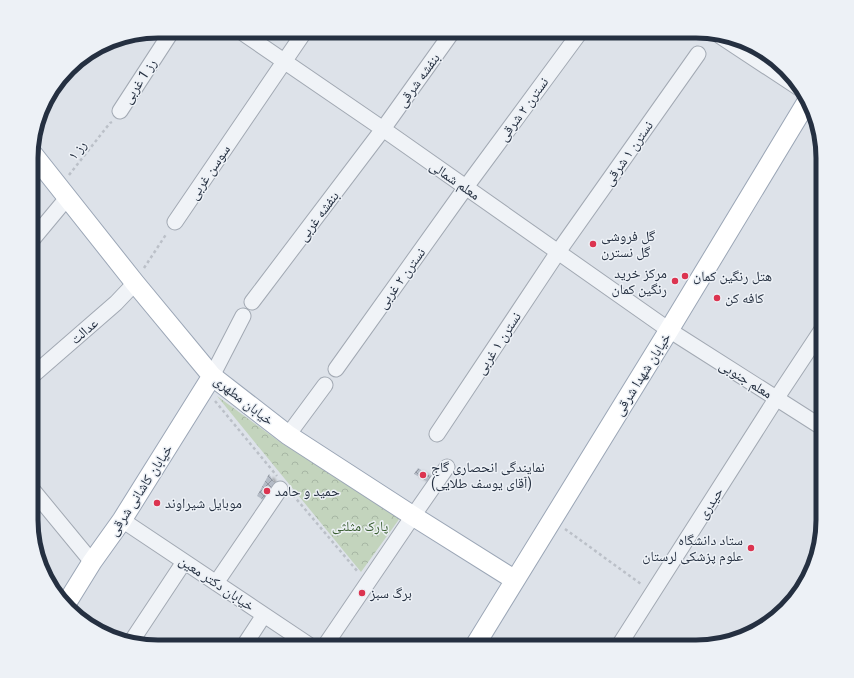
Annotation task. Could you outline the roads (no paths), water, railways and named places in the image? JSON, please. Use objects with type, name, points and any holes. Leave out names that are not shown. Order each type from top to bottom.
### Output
[{"type":"main road","name":"خیابان شهدا شرقی","points":[[478,640],[669,330],[804,106]]},
{"type":"main road","name":"خیابان مطهری","points":[[38,161],[134,283],[212,376],[288,435],[515,580]]},
{"type":"main road","name":"خیابان کاشانی شرقی","points":[[69,600],[92,562],[122,520],[212,376]]},
{"type":"street","name":"رز 1 غربی","points":[[120,111],[167,38]]},
{"type":"street","name":"معلم شمالی","points":[[250,38],[383,129],[669,330]]},
{"type":"street","name":"سوسن غربی","points":[[175,222],[300,38]]},
{"type":"street","name":"بنفشه شرقی","points":[[383,129],[448,38]]},
{"type":"street","name":"نسترن ۲ شرقی","points":[[466,187],[576,38]]},
{"type":"street","points":[[731,43],[787,80]]},
{"type":"street","name":"نسترن ۱ شرقی","points":[[558,252],[698,54]]},
{"type":"street","name":"بنفشه غربی","points":[[252,302],[383,129]]},
{"type":"street","name":"نسترن ۲ غربی","points":[[336,368],[466,187]]},
{"type":"street","points":[[38,231],[63,193]]},
{"type":"street","name":"نسترن ۱ غربی","points":[[437,434],[558,252]]},
{"type":"street","name":"عدالت","points":[[38,371],[116,304],[134,283]]},
{"type":"street","points":[[212,376],[243,316]]},
{"type":"street","name":"معلم جنوبی","points":[[669,330],[816,424]]},
{"type":"street","name":"حیدری","points":[[622,640],[776,398],[816,338]]},
{"type":"street","points":[[288,435],[325,385]]},
{"type":"street","points":[[329,640],[447,467]]},
{"type":"street","points":[[216,583],[280,488]]},
{"type":"street","points":[[38,496],[92,562]]},
{"type":"street","name":"خیابان دکتر معین","points":[[122,520],[302,640]]},
{"type":"street","points":[[134,637],[184,562]]},
{"type":"street","points":[[248,640],[264,615]]},
{"type":"place","name":"گل فروشی گل نسترن","points":[[593,244]]},
{"type":"place","name":"هتل رنگین کمان","points":[[685,276]]},
{"type":"place","name":"مرکز خرید رنگین کمان","points":[[675,281]]},
{"type":"place","name":"کافه کن","points":[[717,298]]},
{"type":"place","name":"نمایندگی انحصاری گاج (آقای یوسف طلایی)","points":[[423,475]]},
{"type":"place","name":"حمید و حامد","points":[[267,491]]},
{"type":"place","name":"موبایل شیراوند","points":[[157,503]]},
{"type":"place","name":"ستاد دانشگاه علوم پزشکی لرستان","points":[[751,548]]},
{"type":"place","name":"برگ سبز","points":[[362,593]]},
{"type":"park label","name":"پارک مثلثی","points":[[360,526]]}]
